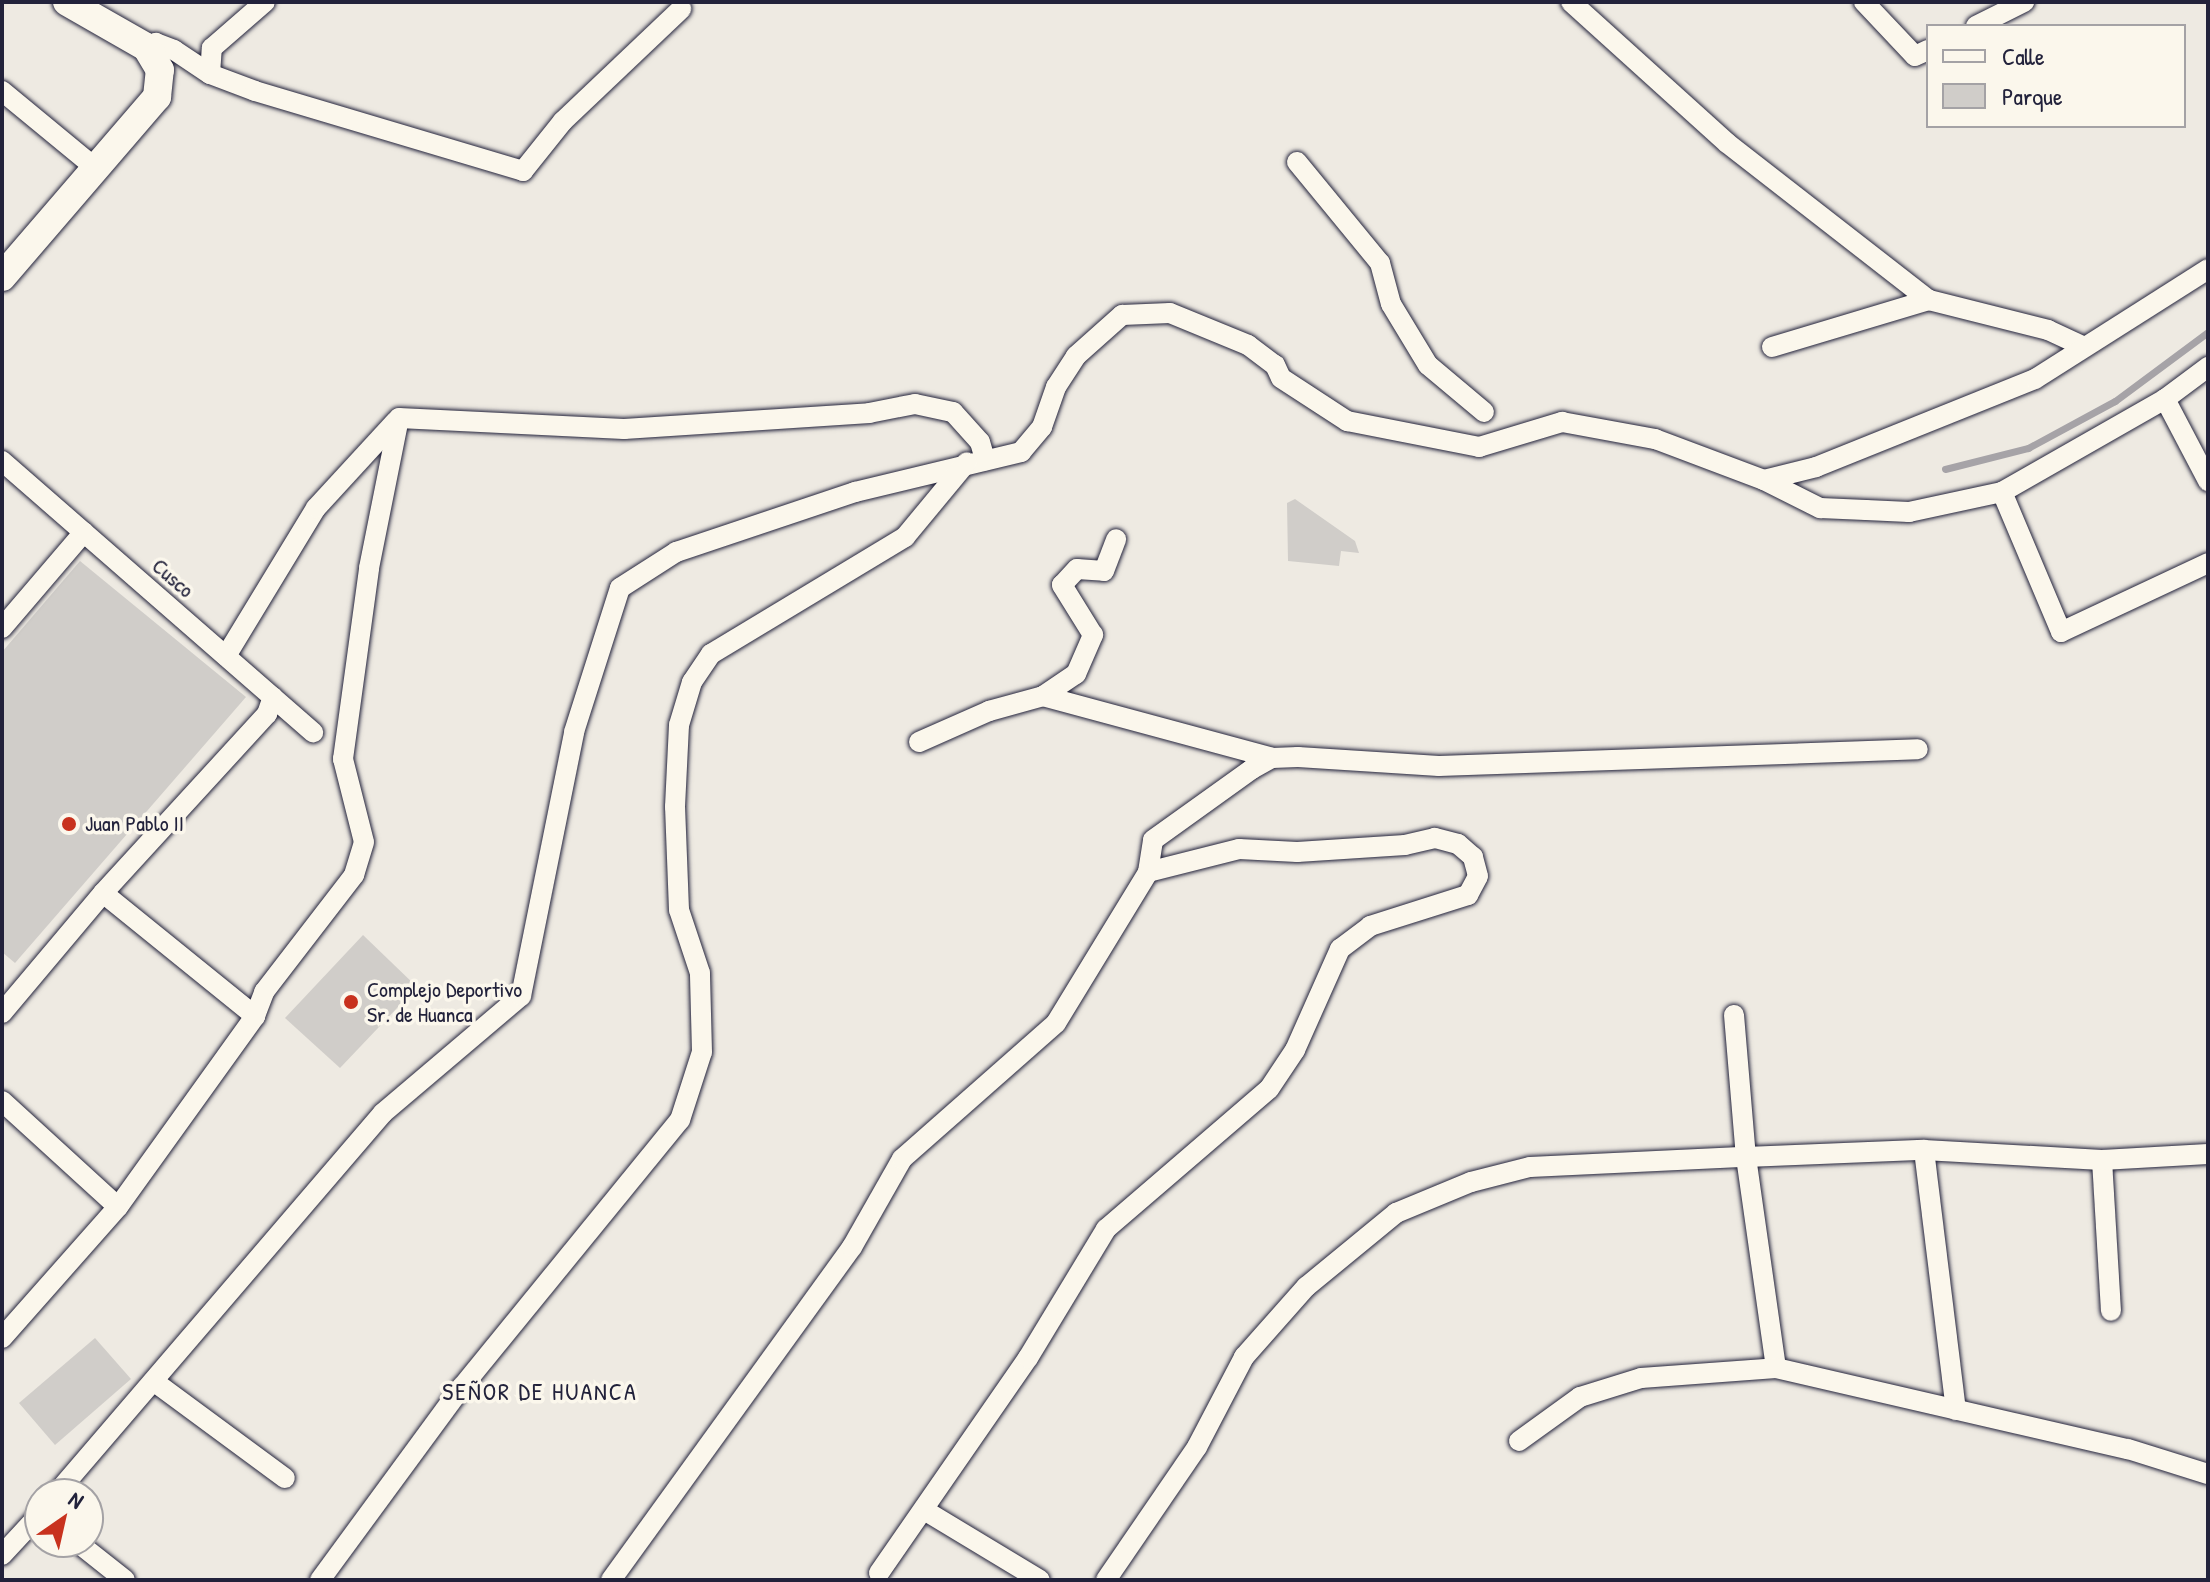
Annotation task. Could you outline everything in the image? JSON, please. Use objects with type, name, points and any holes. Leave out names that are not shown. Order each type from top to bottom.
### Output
[{"type":"street","points":[[2,277],[98,170],[157,97],[160,70],[146,47],[67,2]]},
{"type":"street","points":[[210,74],[212,48],[265,2]]},
{"type":"street","points":[[1571,2],[1727,143],[1929,300],[2048,330],[2083,346]]},
{"type":"street","points":[[1864,2],[1915,56],[1926,51]]},
{"type":"street","points":[[1980,24],[2024,2]]},
{"type":"street","points":[[146,47],[156,43],[174,50],[210,74],[523,171],[563,121],[681,9]]},
{"type":"street","points":[[2,91],[98,170]]},
{"type":"street","points":[[1297,162],[1380,263],[1391,304],[1428,365],[1484,412]]},
{"type":"street","points":[[1764,480],[1816,467],[1975,406],[2035,379],[2208,269]]},
{"type":"street","points":[[1772,347],[1929,300]]},
{"type":"street","points":[[69,1478],[101,1438],[156,1383],[383,1113],[521,996],[574,732],[620,588],[676,552],[977,455],[1021,452],[1032,444],[1076,356],[1122,315],[1170,313],[1248,345],[1275,365],[1281,378],[1347,421],[1397,427],[1452,445],[1479,447],[1562,422],[1655,439],[1764,480],[1820,508],[1836,509],[1909,512],[2002,492],[2165,399],[2208,367]]},
{"type":"street","points":[[2165,399],[2208,481]]},
{"type":"street","points":[[399,418],[624,429],[869,413],[915,404],[953,412],[977,455]]},
{"type":"street","points":[[226,656],[316,508],[399,418]]},
{"type":"street","points":[[2,1338],[118,1207],[255,1016],[264,992],[354,875],[364,842],[343,759],[369,568],[399,418]]},
{"type":"street","points":[[320,1580],[462,1387],[680,1120],[702,1052],[700,973],[679,910],[675,807],[679,725],[692,682],[711,654],[905,537],[977,455]]},
{"type":"street","name":"Cusco","points":[[2,461],[313,732]]},
{"type":"street","points":[[2002,492],[2061,632],[2208,563]]},
{"type":"street","points":[[2,628],[84,532]]},
{"type":"street","points":[[919,742],[989,711],[1043,696],[1076,674],[1093,635],[1062,585],[1077,569],[1104,571],[1116,539]]},
{"type":"street","points":[[1043,696],[1272,758],[1439,766],[1918,749]]},
{"type":"street","points":[[2,1013],[103,893],[267,714],[273,697]]},
{"type":"street","points":[[611,1580],[852,1247],[902,1159],[1056,1023],[1148,872],[1153,840],[1272,758]]},
{"type":"street","points":[[879,1573],[1028,1358],[1106,1229],[1269,1089],[1306,1028],[1340,949],[1370,926],[1468,895],[1478,876],[1473,857],[1458,844],[1435,838],[1297,852],[1239,849],[1148,872]]},
{"type":"street","points":[[103,893],[255,1016]]},
{"type":"street","points":[[1734,1015],[1746,1157],[1776,1368]]},
{"type":"street","points":[[2,1101],[118,1207]]},
{"type":"street","points":[[1924,1150],[1956,1410]]},
{"type":"street","points":[[1106,1580],[1197,1447],[1244,1357],[1341,1253],[1396,1213],[1471,1182],[1530,1167],[1924,1150],[2102,1160],[2208,1154]]},
{"type":"street","points":[[2102,1160],[2111,1311]]},
{"type":"street","points":[[1519,1441],[1580,1397],[1641,1378],[1776,1368],[2128,1449],[2208,1474]]},
{"type":"street","points":[[156,1383],[285,1478]]},
{"type":"street","points":[[924,1510],[1040,1580]]},
{"type":"street","points":[[2,1555],[24,1531]]},
{"type":"street","points":[[97,1558],[125,1580]]},
{"type":"green space","points":[[1295,499],[1355,541],[1359,553],[1341,551],[1339,566],[1288,561],[1287,503]]},
{"type":"green space","name":"Juan Pablo II","points":[[80,561],[246,697],[15,963],[2,952],[2,652]]},
{"type":"green space","name":"Complejo Deportivo Sr. de Huanca","points":[[363,935],[417,987],[340,1068],[285,1018]]},
{"type":"green space","points":[[95,1338],[131,1379],[55,1445],[19,1403]]},
{"type":"waterway","points":[[1945,469],[2028,448],[2115,401],[2208,332]]},
{"type":"place","name":"Juan Pablo II","points":[[69,824]]},
{"type":"place","name":"Complejo Deportivo Sr. de Huanca","points":[[351,1002]]},
{"type":"district","name":"SEÑOR DE HUANCA","points":[[540,1392]]}]
